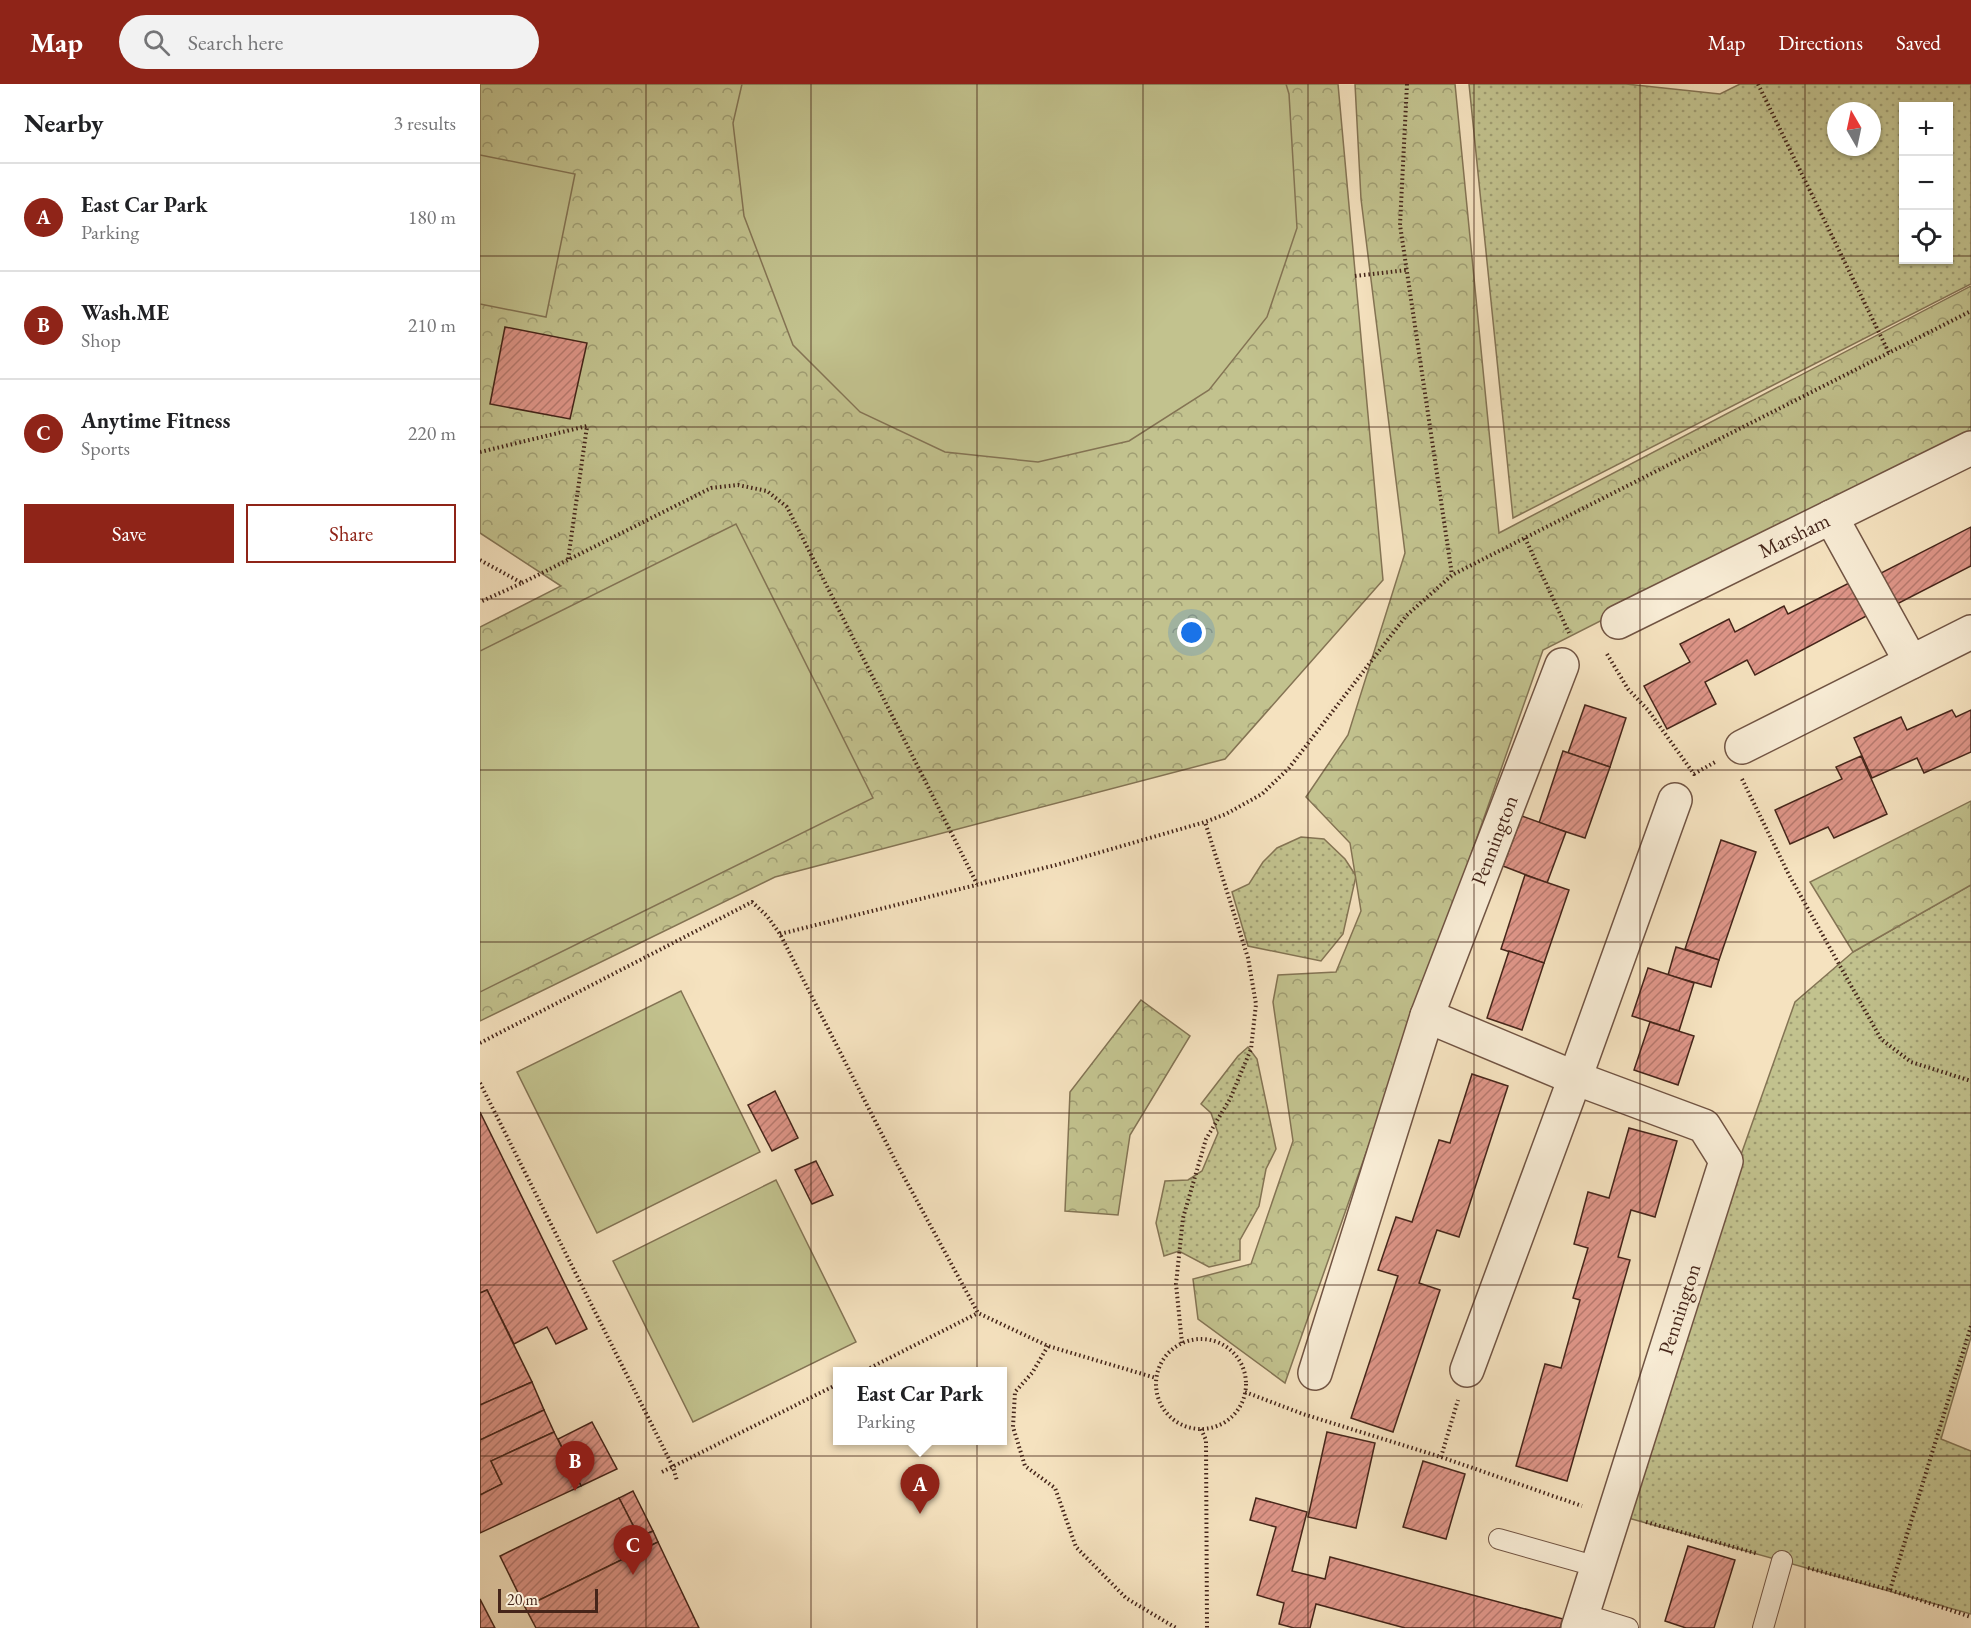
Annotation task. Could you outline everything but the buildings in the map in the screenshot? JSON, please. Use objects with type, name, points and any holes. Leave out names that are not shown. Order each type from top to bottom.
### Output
[{"type":"street","name":"Marsham","points":[[1618,622],[1971,448]]},
{"type":"street","points":[[1831,517],[1911,662]]},
{"type":"street","points":[[1736,751],[1971,632]]},
{"type":"street","name":"Pennington","points":[[1315,1373],[1427,1016],[1562,665]]},
{"type":"street","points":[[1467,1370],[1675,800]]},
{"type":"street","name":"Pennington","points":[[1427,1016],[1575,1078],[1704,1126],[1726,1161],[1580,1621]]},
{"type":"lane","points":[[1499,1539],[1598,1567]]},
{"type":"lane","points":[[1763,1628],[1782,1561]]},
{"type":"lane","points":[[1580,1621],[1628,1628]]},
{"type":"path","points":[[1407,84],[1400,225],[1452,575]]},
{"type":"path","points":[[1758,84],[1889,353]]},
{"type":"path","points":[[1356,276],[1407,270]]},
{"type":"path","points":[[780,934],[1056,864],[1226,814],[1262,794],[1289,768],[1406,616],[1452,575],[1971,311]]},
{"type":"path","points":[[480,452],[587,426],[567,561]]},
{"type":"path","points":[[480,602],[711,488],[738,484],[767,490],[787,507],[977,884]]},
{"type":"path","points":[[1525,538],[1569,634]]},
{"type":"path","points":[[480,560],[522,583]]},
{"type":"path","points":[[1606,652],[1628,689],[1648,710],[1694,774],[1736,751],[1788,875],[1881,1039],[1911,1062],[1971,1080]]},
{"type":"path","points":[[1182,1343],[1176,1284],[1183,1218],[1206,1139],[1230,1099],[1251,1049],[1256,1004],[1248,958],[1205,822]]},
{"type":"path","points":[[480,1043],[752,903],[767,916],[780,934],[898,1167],[978,1313],[1048,1346],[1156,1378]]},
{"type":"path","points":[[480,1083],[674,1467],[677,1481]]},
{"type":"path","points":[[870,1367],[978,1313]]},
{"type":"path","points":[[1890,1590],[1971,1326]]},
{"type":"path","points":[[1209,1340],[1233,1353],[1241,1365],[1245,1378],[1245,1392],[1241,1404],[1224,1422],[1201,1429],[1185,1427],[1172,1419],[1162,1407],[1156,1394],[1156,1378],[1165,1358],[1182,1343],[1209,1340]]},
{"type":"path","points":[[1048,1346],[1032,1372],[1015,1392],[1013,1427],[1025,1466],[1055,1488],[1076,1547],[1126,1598],[1176,1628]]},
{"type":"path","points":[[1441,1457],[1467,1370]]},
{"type":"path","points":[[662,1472],[833,1386]]},
{"type":"path","points":[[1245,1392],[1303,1414],[1441,1457],[1586,1508]]},
{"type":"path","points":[[1201,1429],[1206,1440],[1207,1628]]},
{"type":"green space","points":[[480,84],[1338,84],[1383,580],[1225,759],[775,877],[480,1021],[480,627],[561,586],[480,533]]},
{"type":"green space","points":[[742,84],[1286,84],[1289,94],[1297,228],[1267,317],[1209,390],[1129,441],[1038,462],[945,452],[860,412],[793,345],[744,216],[733,123]]},
{"type":"green space","points":[[1355,84],[1455,84],[1499,533],[1971,286],[1971,433],[1543,650],[1285,1383],[1198,1319],[1193,1279],[1251,1264],[1293,1141],[1273,1002],[1278,975],[1336,972],[1361,911],[1350,843],[1306,797],[1348,735],[1405,553],[1361,199]]},
{"type":"green space","points":[[1469,84],[1626,84],[1720,94],[1740,84],[1971,84],[1971,284],[1513,518]]},
{"type":"green space","points":[[480,155],[575,174],[546,317],[480,304]]},
{"type":"green space","points":[[736,524],[873,798],[480,992],[480,651]]},
{"type":"green space","points":[[1971,801],[1971,885],[1853,952],[1810,882]]},
{"type":"green space","points":[[1301,837],[1324,839],[1345,859],[1356,876],[1343,934],[1321,961],[1248,946],[1232,892],[1249,884],[1263,862],[1277,848]]},
{"type":"green space","points":[[1971,885],[1971,1337],[1941,1439],[1971,1451],[1971,1614],[1614,1514],[1795,1002],[1853,952]]},
{"type":"green space","points":[[681,991],[760,1152],[597,1233],[517,1072]]},
{"type":"green space","points":[[1141,1000],[1190,1036],[1130,1135],[1118,1215],[1065,1211],[1070,1092]]},
{"type":"green space","points":[[1248,1047],[1257,1059],[1276,1149],[1266,1169],[1259,1206],[1240,1240],[1240,1260],[1209,1267],[1179,1251],[1164,1256],[1156,1223],[1165,1181],[1188,1180],[1202,1171],[1218,1133],[1211,1113],[1201,1104],[1238,1056]]},
{"type":"green space","points":[[776,1180],[856,1342],[693,1422],[613,1261]]},
{"type":"place","name":"Wash.ME","points":[[575,1491]]},
{"type":"place","name":"East Car Park","points":[[920,1514]]},
{"type":"place","name":"Anytime Fitness","points":[[633,1575]]}]
